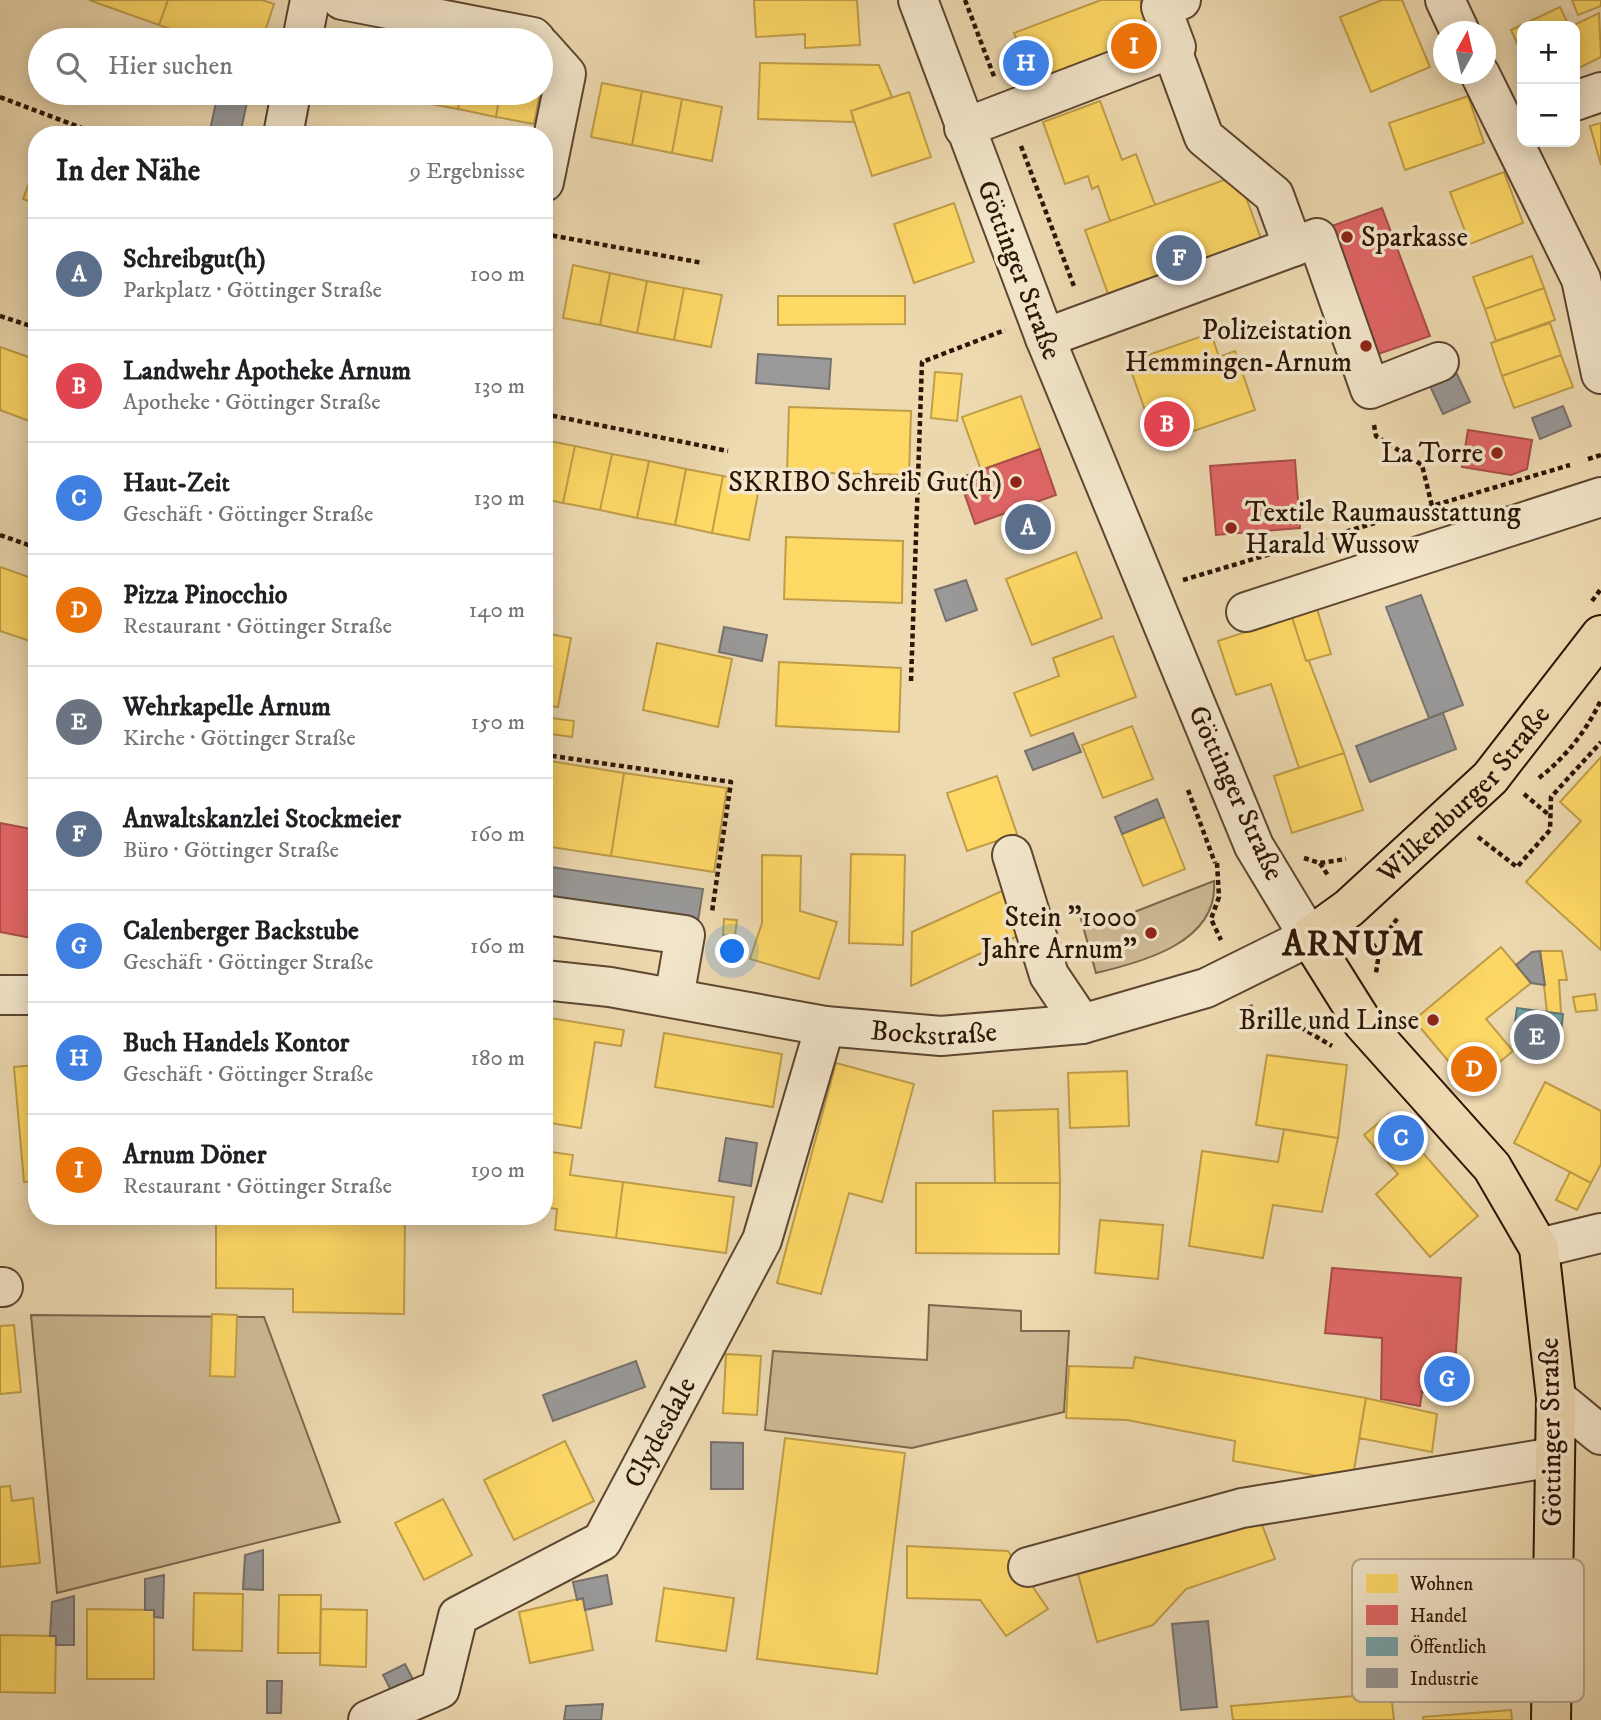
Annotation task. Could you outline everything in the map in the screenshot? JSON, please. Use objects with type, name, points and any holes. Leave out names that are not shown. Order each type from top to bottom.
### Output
[{"type":"main road","name":"Wilkenburger Straße","points":[[1309,937],[1349,908],[1490,778],[1601,635]]},
{"type":"main road","name":"Göttinger Straße","points":[[1309,937],[1363,1023],[1492,1167],[1539,1248],[1556,1398],[1553,1559]]},
{"type":"main road","name":"Göttinger Straße","points":[[1551,1702],[1551,1720]]},
{"type":"street","points":[[304,28],[310,0]]},
{"type":"street","points":[[342,0],[487,28]]},
{"type":"street","name":"Göttinger Straße","points":[[918,0],[964,128],[1029,332],[1254,846],[1309,937]]},
{"type":"street","points":[[964,128],[1175,47],[1161,7],[1181,0]]},
{"type":"street","points":[[1444,0],[1454,21]]},
{"type":"street","points":[[553,59],[566,74],[553,138]]},
{"type":"street","points":[[1176,61],[1204,137],[1274,195],[1293,247]]},
{"type":"street","points":[[1487,84],[1514,122],[1581,279],[1601,374]]},
{"type":"street","points":[[1580,99],[1601,92]]},
{"type":"street","points":[[285,126],[289,105]]},
{"type":"street","points":[[1029,332],[1317,238],[1370,389],[1439,362]]},
{"type":"street","points":[[1246,612],[1601,497]]},
{"type":"street","points":[[1012,855],[1049,975],[1082,1024]]},
{"type":"street","points":[[553,916],[685,935],[674,998]]},
{"type":"street","name":"Bockstraße","points":[[553,981],[674,998],[825,1026],[942,1036],[1082,1024],[1206,988],[1309,937]]},
{"type":"street","points":[[0,995],[28,995]]},
{"type":"street","name":"Clydesdale","points":[[368,1720],[440,1689],[458,1616],[602,1541],[762,1240],[825,1026]]},
{"type":"street","points":[[1539,1248],[1601,1233]]},
{"type":"street","points":[[1556,1398],[1601,1435]]},
{"type":"street","points":[[1028,1567],[1242,1508],[1555,1457]]},
{"type":"path","points":[[0,97],[76,126]]},
{"type":"path","points":[[553,236],[703,263]]},
{"type":"path","points":[[0,316],[28,325]]},
{"type":"path","points":[[911,681],[922,362],[1029,332]]},
{"type":"path","points":[[1370,389],[1376,436],[1422,465],[1432,506]]},
{"type":"path","points":[[553,416],[728,451]]},
{"type":"path","points":[[1179,581],[1601,456]]},
{"type":"path","points":[[0,535],[28,545]]},
{"type":"path","points":[[1482,839],[1517,867],[1550,830],[1551,797],[1601,741]]},
{"type":"path","points":[[553,755],[731,782],[711,923],[685,935]]},
{"type":"path","points":[[1526,796],[1550,816]]},
{"type":"path","points":[[1331,1046],[1341,1057]]},
{"type":"shaded area","points":[[1214,881],[1212,902],[1204,920],[1191,934],[1175,946],[1155,955],[1096,973],[1081,919],[1129,914]]},
{"type":"shaded area","points":[[929,1305],[1021,1311],[1021,1331],[1069,1331],[1064,1412],[912,1448],[765,1430],[773,1351],[927,1360]]},
{"type":"shaded area","points":[[31,1315],[264,1317],[340,1522],[57,1593]]},
{"type":"building: Wohnen","points":[[89,0],[168,0],[159,25]]},
{"type":"building: Wohnen","points":[[168,0],[262,0],[274,4],[266,28],[168,28],[159,25]]},
{"type":"building: Wohnen","points":[[754,0],[857,0],[860,45],[805,48],[805,34],[756,37]]},
{"type":"building: Wohnen","points":[[1101,0],[1140,0],[1155,38],[1038,94],[1014,33]]},
{"type":"building: Wohnen","points":[[1382,0],[1402,0],[1430,67],[1371,92],[1340,17]]},
{"type":"building: Wohnen","points":[[1572,0],[1601,0],[1601,6],[1578,15]]},
{"type":"building: Wohnen","points":[[1560,7],[1567,21],[1530,21]]},
{"type":"building: Wohnen","points":[[1599,13],[1601,57],[1580,68],[1580,22]]},
{"type":"building: Wohnen","points":[[1517,27],[1517,43],[1511,30]]},
{"type":"building: Wohnen","points":[[760,63],[879,65],[892,97],[851,111],[854,122],[758,119]]},
{"type":"building: Wohnen","points":[[602,83],[642,91],[632,145],[591,137]]},
{"type":"building: Wohnen","points":[[642,91],[682,99],[672,153],[632,145]]},
{"type":"building: Wohnen","points":[[909,92],[931,157],[872,176],[851,111]]},
{"type":"building: Wohnen","points":[[1468,96],[1484,143],[1405,170],[1389,123]]},
{"type":"building: Wohnen","points":[[682,99],[722,107],[712,161],[672,153]]},
{"type":"building: Wohnen","points":[[1100,101],[1122,160],[1136,154],[1155,205],[1110,221],[1098,186],[1092,189],[1088,176],[1065,184],[1043,122]]},
{"type":"building: Wohnen","points":[[436,105],[459,105],[458,109]]},
{"type":"building: Wohnen","points":[[459,105],[498,105],[496,117],[458,109]]},
{"type":"building: Wohnen","points":[[498,105],[538,105],[534,124],[496,117]]},
{"type":"building: Wohnen","points":[[1601,123],[1601,165],[1590,126]]},
{"type":"building: Wohnen","points":[[1504,172],[1523,223],[1470,244],[1450,192]]},
{"type":"building: Wohnen","points":[[1238,175],[1264,247],[1111,302],[1085,230]]},
{"type":"building: Wohnen","points":[[28,186],[28,201],[23,199]]},
{"type":"building: Wohnen","points":[[954,203],[974,262],[914,283],[894,224]]},
{"type":"building: Wohnen","points":[[1532,256],[1544,288],[1485,309],[1473,277]]},
{"type":"building: Wohnen","points":[[573,265],[610,273],[600,325],[563,318]]},
{"type":"building: Wohnen","points":[[610,273],[647,281],[637,333],[600,325]]},
{"type":"building: Wohnen","points":[[647,281],[684,288],[674,340],[637,333]]},
{"type":"building: Wohnen","points":[[684,288],[722,295],[711,347],[674,340]]},
{"type":"building: Wohnen","points":[[1544,288],[1555,320],[1496,341],[1485,309]]},
{"type":"building: Wohnen","points":[[778,296],[905,296],[905,324],[778,325]]},
{"type":"building: Wohnen","points":[[1550,323],[1561,355],[1502,376],[1491,343]]},
{"type":"building: Wohnen","points":[[1211,333],[1219,357],[1235,351],[1255,410],[1182,435],[1179,426],[1154,436],[1128,362]]},
{"type":"building: Wohnen","points":[[0,347],[28,357],[28,421],[0,410]]},
{"type":"building: Wohnen","points":[[1561,355],[1573,387],[1514,408],[1502,376]]},
{"type":"building: Wohnen","points":[[935,372],[962,374],[957,421],[931,418]]},
{"type":"building: Wohnen","points":[[1021,396],[1040,449],[981,470],[962,417]]},
{"type":"building: Wohnen","points":[[789,407],[911,411],[909,475],[787,472]]},
{"type":"building: Wohnen","points":[[553,442],[575,446],[563,503],[553,501]]},
{"type":"building: Wohnen","points":[[575,446],[612,454],[600,510],[563,503]]},
{"type":"building: Wohnen","points":[[612,454],[649,461],[637,518],[600,510]]},
{"type":"building: Wohnen","points":[[649,461],[686,469],[675,525],[637,518]]},
{"type":"building: Wohnen","points":[[686,469],[723,476],[712,533],[675,525]]},
{"type":"building: Wohnen","points":[[723,476],[760,483],[749,540],[712,533]]},
{"type":"building: Wohnen","points":[[786,537],[903,541],[902,603],[784,599]]},
{"type":"building: Wohnen","points":[[1076,552],[1102,618],[1032,645],[1006,579]]},
{"type":"building: Wohnen","points":[[0,567],[28,577],[28,640],[0,631]]},
{"type":"building: Wohnen","points":[[1317,609],[1331,654],[1306,661],[1292,617]]},
{"type":"building: Wohnen","points":[[1292,617],[1306,661],[1309,661],[1344,753],[1299,768],[1271,684],[1236,695],[1218,641]]},
{"type":"building: Wohnen","points":[[553,635],[571,638],[558,707],[553,706]]},
{"type":"building: Wohnen","points":[[1113,636],[1136,697],[1031,736],[1014,693],[1059,676],[1053,658]]},
{"type":"building: Wohnen","points":[[657,643],[732,659],[718,727],[643,710]]},
{"type":"building: Wohnen","points":[[779,662],[901,668],[899,732],[776,726]]},
{"type":"building: Wohnen","points":[[553,718],[574,721],[572,737],[553,734]]},
{"type":"building: Wohnen","points":[[1132,726],[1153,779],[1103,798],[1082,745]]},
{"type":"building: Wohnen","points":[[1344,753],[1363,810],[1292,833],[1274,776]]},
{"type":"building: Wohnen","points":[[1601,757],[1601,950],[1526,882],[1581,821],[1560,802]]},
{"type":"building: Wohnen","points":[[553,761],[624,773],[611,856],[553,847]]},
{"type":"building: Wohnen","points":[[624,773],[727,788],[714,872],[611,856]]},
{"type":"building: Wohnen","points":[[997,776],[1017,834],[967,851],[947,793]]},
{"type":"building: Wohnen","points":[[1164,817],[1185,869],[1143,886],[1122,834]]},
{"type":"building: Wohnen","points":[[851,854],[905,855],[903,945],[849,943]]},
{"type":"building: Wohnen","points":[[762,855],[801,856],[800,911],[837,922],[819,979],[750,959],[762,923]]},
{"type":"building: Wohnen","points":[[1004,890],[1022,934],[911,986],[912,932]]},
{"type":"building: Wohnen","points":[[724,919],[737,920],[735,936],[723,935]]},
{"type":"building: Wohnen","points":[[1501,947],[1531,983],[1486,1019],[1513,1051],[1470,1087],[1414,1020]]},
{"type":"building: Wohnen","points":[[1540,951],[1562,951],[1567,980],[1559,980],[1561,1014],[1547,1012]]},
{"type":"building: Wohnen","points":[[1595,994],[1597,1010],[1576,1012],[1573,997]]},
{"type":"building: Wohnen","points":[[553,1018],[624,1030],[621,1046],[595,1042],[581,1128],[553,1123]]},
{"type":"building: Wohnen","points":[[664,1033],[782,1054],[773,1107],[655,1087]]},
{"type":"building: Wohnen","points":[[1267,1055],[1347,1065],[1338,1138],[1256,1125]]},
{"type":"building: Wohnen","points":[[836,1063],[914,1084],[882,1202],[849,1193],[821,1294],[777,1283]]},
{"type":"building: Wohnen","points":[[28,1066],[28,1182],[24,1182],[14,1067]]},
{"type":"building: Wohnen","points":[[1127,1071],[1129,1126],[1070,1128],[1068,1073]]},
{"type":"building: Wohnen","points":[[1545,1082],[1601,1111],[1601,1164],[1591,1183],[1514,1143]]},
{"type":"building: Wohnen","points":[[1058,1109],[1060,1183],[995,1183],[993,1111]]},
{"type":"building: Wohnen","points":[[1389,1114],[1478,1216],[1430,1257],[1376,1194],[1398,1174],[1364,1135]]},
{"type":"building: Wohnen","points":[[1284,1129],[1338,1138],[1322,1212],[1273,1205],[1263,1258],[1189,1246],[1202,1151],[1278,1162]]},
{"type":"building: Wohnen","points":[[553,1152],[573,1155],[570,1175],[623,1182],[616,1238],[555,1230],[557,1209],[553,1208]]},
{"type":"building: Wohnen","points":[[1570,1172],[1591,1183],[1577,1210],[1556,1200]]},
{"type":"building: Wohnen","points":[[623,1182],[734,1197],[726,1253],[616,1238]]},
{"type":"building: Wohnen","points":[[916,1183],[1060,1183],[1059,1254],[916,1253]]},
{"type":"building: Wohnen","points":[[1100,1220],[1163,1225],[1158,1279],[1095,1273]]},
{"type":"building: Wohnen","points":[[216,1225],[405,1225],[404,1314],[293,1312],[293,1289],[216,1288]]},
{"type":"building: Wohnen","points":[[212,1314],[237,1315],[235,1377],[210,1376]]},
{"type":"building: Wohnen","points":[[14,1325],[21,1392],[0,1394],[0,1326]]},
{"type":"building: Wohnen","points":[[726,1354],[761,1356],[757,1415],[723,1413]]},
{"type":"building: Wohnen","points":[[1135,1357],[1366,1398],[1352,1482],[1233,1461],[1235,1441],[1127,1420],[1066,1418],[1069,1366],[1133,1368]]},
{"type":"building: Wohnen","points":[[1366,1398],[1437,1414],[1432,1452],[1359,1438]]},
{"type":"building: Wohnen","points":[[785,1438],[905,1453],[877,1674],[757,1659]]},
{"type":"building: Wohnen","points":[[565,1441],[594,1501],[514,1540],[484,1480]]},
{"type":"building: Wohnen","points":[[10,1486],[12,1501],[33,1498],[40,1563],[0,1567],[0,1487]]},
{"type":"building: Wohnen","points":[[443,1499],[472,1555],[424,1580],[395,1523]]},
{"type":"building: Wohnen","points":[[1258,1514],[1275,1559],[1186,1589],[1153,1625],[1097,1642],[1076,1567]]},
{"type":"building: Wohnen","points":[[907,1546],[1008,1551],[1048,1609],[1006,1636],[980,1600],[907,1598]]},
{"type":"building: Wohnen","points":[[664,1588],[734,1598],[726,1651],[656,1641]]},
{"type":"building: Wohnen","points":[[194,1593],[243,1594],[242,1651],[193,1650]]},
{"type":"building: Wohnen","points":[[279,1595],[321,1595],[320,1653],[278,1653]]},
{"type":"building: Wohnen","points":[[583,1598],[593,1650],[530,1663],[519,1612]]},
{"type":"building: Wohnen","points":[[87,1609],[154,1610],[154,1679],[87,1679]]},
{"type":"building: Wohnen","points":[[321,1609],[367,1610],[366,1667],[320,1665]]},
{"type":"building: Wohnen","points":[[0,1635],[56,1636],[55,1693],[0,1692]]},
{"type":"building: Wohnen","points":[[1352,1696],[1352,1702],[1392,1702],[1394,1720],[1233,1720],[1231,1706]]},
{"type":"building: Wohnen","points":[[1511,1710],[1512,1720],[1423,1720],[1423,1717]]},
{"type":"building: Handel","points":[[1382,208],[1430,336],[1370,357],[1323,229]]},
{"type":"building: Handel","name":"La Torre","points":[[1468,430],[1532,440],[1527,469],[1511,475],[1462,467]]},
{"type":"building: Handel","points":[[1040,449],[1056,495],[975,524],[959,478]]},
{"type":"building: Handel","points":[[1295,460],[1300,528],[1216,535],[1210,466]]},
{"type":"building: Handel","points":[[0,823],[28,828],[28,937],[0,932]]},
{"type":"building: Handel","points":[[1332,1268],[1461,1278],[1453,1394],[1422,1392],[1420,1406],[1381,1399],[1382,1338],[1325,1333]]},
{"type":"building: Öffentlich","points":[[1517,1008],[1563,1014],[1559,1051],[1512,1045]]},
{"type":"building: Industrie","points":[[215,105],[246,105],[242,126],[211,126]]},
{"type":"building: Industrie","points":[[758,354],[831,359],[829,389],[756,383]]},
{"type":"building: Industrie","points":[[1457,374],[1470,402],[1443,414],[1430,386]]},
{"type":"building: Industrie","points":[[1563,406],[1571,426],[1540,439],[1532,418]]},
{"type":"building: Industrie","points":[[966,580],[977,610],[946,621],[935,590]]},
{"type":"building: Industrie","points":[[1421,595],[1463,705],[1429,718],[1386,607]]},
{"type":"building: Industrie","points":[[724,627],[767,635],[762,661],[719,652]]},
{"type":"building: Industrie","points":[[1443,713],[1456,749],[1370,782],[1356,746]]},
{"type":"building: Industrie","points":[[1073,733],[1081,752],[1033,770],[1025,751]]},
{"type":"building: Industrie","points":[[1157,799],[1164,817],[1122,834],[1115,817]]},
{"type":"building: Industrie","points":[[553,867],[703,889],[698,921],[553,900]]},
{"type":"building: Industrie","points":[[1540,951],[1545,985],[1531,983],[1516,965],[1532,952]]},
{"type":"building: Industrie","points":[[726,1138],[757,1143],[751,1186],[719,1181]]},
{"type":"building: Industrie","points":[[636,1361],[645,1387],[553,1421],[543,1395]]},
{"type":"building: Industrie","points":[[711,1442],[743,1443],[743,1489],[711,1489]]},
{"type":"building: Industrie","points":[[263,1550],[263,1590],[243,1589],[245,1555]]},
{"type":"building: Industrie","points":[[164,1575],[163,1618],[154,1617],[154,1610],[145,1610],[145,1579]]},
{"type":"building: Industrie","points":[[607,1575],[612,1604],[585,1610],[583,1598],[577,1600],[573,1582]]},
{"type":"building: Industrie","points":[[74,1596],[74,1645],[56,1645],[56,1636],[50,1636],[52,1602]]},
{"type":"building: Industrie","points":[[1208,1621],[1217,1707],[1181,1710],[1172,1624]]},
{"type":"building: Industrie","points":[[405,1664],[418,1689],[396,1700],[383,1675]]},
{"type":"building: Industrie","points":[[267,1681],[282,1681],[281,1713],[267,1713]]},
{"type":"building: Industrie","points":[[603,1704],[601,1720],[564,1720],[566,1706]]},
{"type":"place","name":"Arnum Döner","points":[[1134,46]]},
{"type":"place","name":"Buch Handels Kontor","points":[[1026,63]]},
{"type":"place","name":"Sparkasse","points":[[1347,237]]},
{"type":"place","name":"Anwaltskanzlei Stockmeier","points":[[1179,258]]},
{"type":"place","name":"Polizeistation Hemmingen-Arnum","points":[[1366,346]]},
{"type":"place","name":"Landwehr Apotheke Arnum","points":[[1167,424]]},
{"type":"place","name":"La Torre","points":[[1497,453]]},
{"type":"place","name":"SKRIBO Schreib Gut(h)","points":[[1016,482]]},
{"type":"place","name":"Schreibgut(h)","points":[[1028,527]]},
{"type":"place","name":"Textile Raumausstattung Harald Wussow","points":[[1231,528]]},
{"type":"place","name":"Stein \"1000 Jahre Arnum\"","points":[[1151,933]]},
{"type":"place","name":"Brille und Linse","points":[[1433,1020]]},
{"type":"place","name":"Wehrkapelle Arnum","points":[[1537,1037]]},
{"type":"place","name":"Pizza Pinocchio","points":[[1474,1069]]},
{"type":"place","name":"Haut-Zeit","points":[[1401,1138]]},
{"type":"place","name":"Calenberger Backstube","points":[[1447,1379]]},
{"type":"district","name":"ARNUM","points":[[1354,945]]}]
